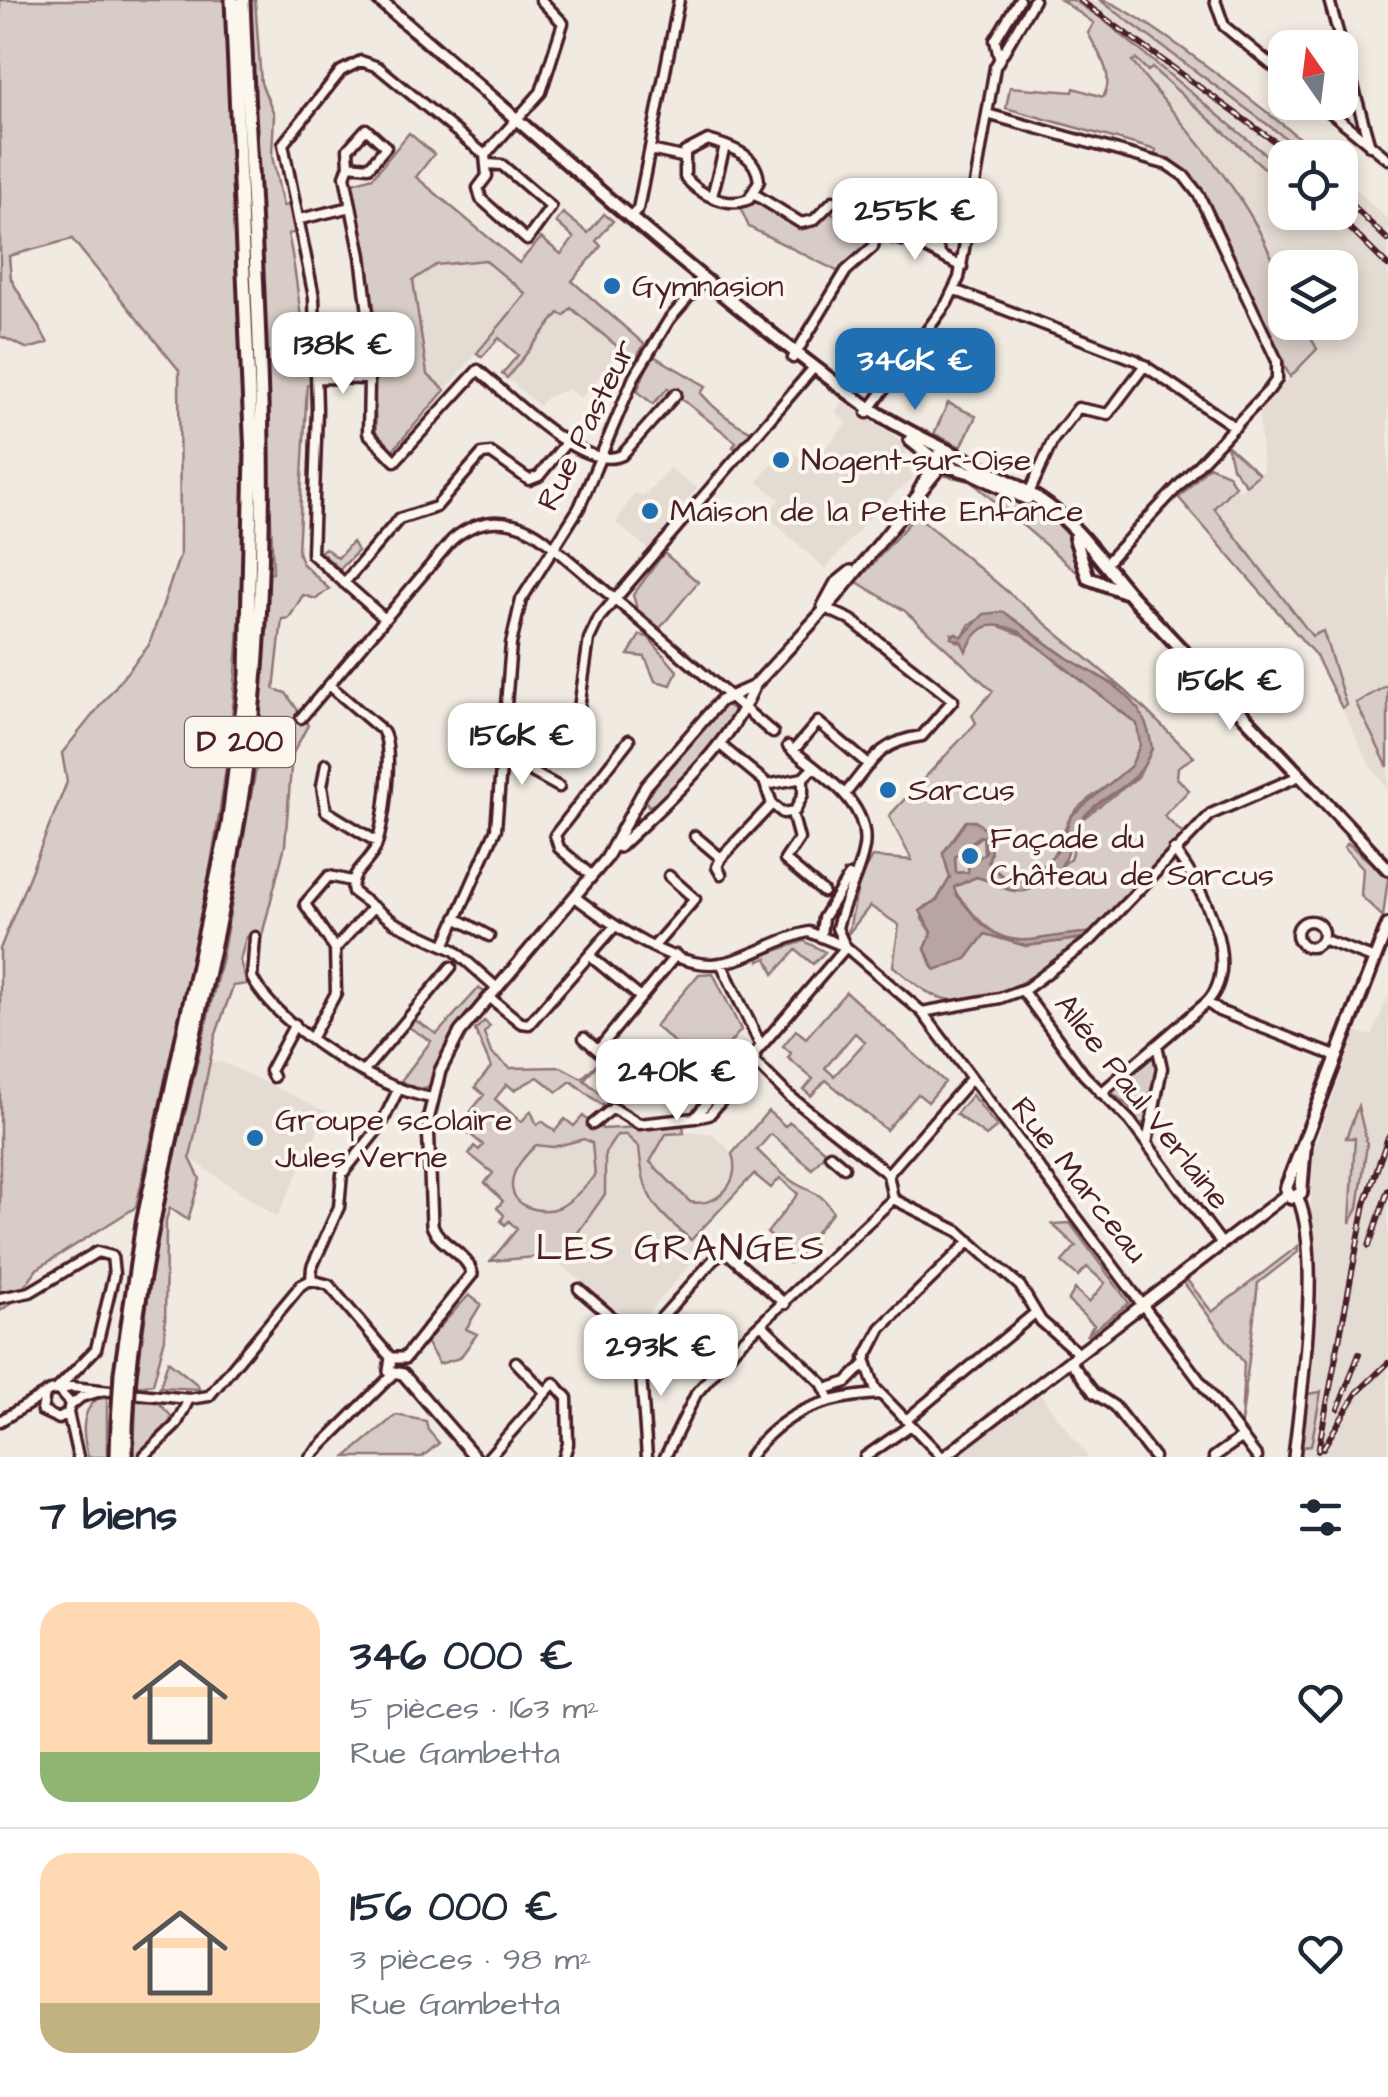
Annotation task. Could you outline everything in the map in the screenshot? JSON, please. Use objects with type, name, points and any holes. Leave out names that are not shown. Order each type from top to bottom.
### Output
[{"type":"main road","name":"D 200","points":[[117,1457],[143,1222],[228,826],[246,692],[253,507],[232,0]]},
{"type":"main road","name":"D 200","points":[[125,1373],[154,1210],[233,844],[256,676],[261,492],[243,0]]},
{"type":"main road","points":[[378,0],[743,312],[868,411]]},
{"type":"main road","points":[[795,355],[868,411],[942,458],[1045,510],[1078,541],[1088,578],[1132,597]]},
{"type":"main road","points":[[942,458],[1029,492],[1065,520],[1297,776],[1388,866]]},
{"type":"main road","points":[[1085,568],[1090,560],[1105,563]]},
{"type":"main road","points":[[1098,582],[1107,578],[1105,563]]},
{"type":"main road","points":[[1294,1192],[1305,1144],[1388,924]]},
{"type":"main road","name":"D 200","points":[[122,1424],[126,1457]]},
{"type":"street","points":[[386,619],[312,551],[317,378],[313,290],[282,144],[352,62],[378,68],[486,160],[502,164],[551,207],[527,240],[481,199],[478,188],[488,176],[486,160],[541,92],[562,26],[560,16],[541,0]]},
{"type":"street","points":[[631,217],[638,210],[680,0]]},
{"type":"street","points":[[999,57],[995,40],[1019,0]]},
{"type":"street","points":[[868,411],[954,290],[962,268],[999,57],[1034,0]]},
{"type":"street","points":[[1215,0],[1224,26],[1268,62]]},
{"type":"street","points":[[1329,0],[1370,146]]},
{"type":"street","points":[[987,114],[1162,163],[1192,184],[1278,365],[1272,387],[1105,563]]},
{"type":"street","points":[[1339,120],[1388,160]]},
{"type":"street","points":[[349,165],[369,167],[386,147],[366,129],[348,150],[349,165],[344,176],[366,292],[369,437],[397,462],[478,370],[566,444],[603,456],[622,454],[676,394]]},
{"type":"street","points":[[698,142],[725,146],[756,166],[759,182],[754,194],[742,203],[712,196],[686,177],[682,157],[698,142]]},
{"type":"street","points":[[712,196],[725,146]]},
{"type":"street","points":[[650,150],[682,157]]},
{"type":"street","points":[[754,194],[797,222],[812,222],[833,201],[880,215],[927,233],[942,256]]},
{"type":"street","points":[[300,219],[351,207]]},
{"type":"street","points":[[795,355],[844,275],[868,255],[880,215]]},
{"type":"street","points":[[877,234],[918,244],[962,268]]},
{"type":"street","name":"Rue Pasteur","points":[[445,944],[494,834],[512,636],[530,581],[579,508],[634,377],[669,320],[704,279]]},
{"type":"street","points":[[954,290],[1145,365],[1235,427]]},
{"type":"street","points":[[1029,492],[1053,440],[1078,408],[1108,414],[1145,365]]},
{"type":"street","points":[[556,718],[568,722],[578,715],[593,628],[614,599],[811,371]]},
{"type":"street","points":[[317,378],[370,378]]},
{"type":"street","points":[[344,583],[400,519],[436,507],[482,454],[490,453],[529,480],[539,476],[566,444]]},
{"type":"street","points":[[405,1358],[467,1283],[472,1270],[433,1229],[427,1141],[432,1098],[452,1044],[606,860],[664,806],[718,744],[744,709],[754,686],[823,606],[837,596],[942,458]]},
{"type":"street","points":[[300,718],[452,540],[476,525],[519,524],[553,548],[772,733]]},
{"type":"street","points":[[823,606],[851,620],[953,700],[922,736],[896,739],[845,794]]},
{"type":"street","points":[[329,685],[381,730],[390,749],[377,842],[352,881],[353,892],[395,924],[445,944],[497,988]]},
{"type":"street","points":[[606,860],[640,794],[717,704],[754,686]]},
{"type":"street","points":[[575,896],[615,926],[695,963],[721,963],[798,934],[821,934],[823,918],[864,850],[864,832],[858,810],[845,794],[790,749],[818,722],[869,765]]},
{"type":"street","points":[[592,876],[558,848],[554,835],[629,740]]},
{"type":"street","points":[[718,744],[766,784],[772,804],[783,813],[792,813]]},
{"type":"street","points":[[503,756],[559,786]]},
{"type":"street","points":[[326,764],[322,796],[328,813],[377,842]]},
{"type":"street","points":[[766,784],[803,778],[812,768]]},
{"type":"street","points":[[922,1012],[1022,990],[1092,939],[1212,813],[1297,776]]},
{"type":"street","points":[[803,778],[803,794],[792,813],[799,842],[785,860],[823,892]]},
{"type":"street","points":[[640,794],[645,808],[664,806]]},
{"type":"street","points":[[721,874],[717,867],[721,858],[772,804]]},
{"type":"street","points":[[695,836],[721,858]]},
{"type":"street","points":[[1102,1093],[1207,1002],[1218,976],[1216,930],[1199,885],[1174,850]]},
{"type":"street","points":[[592,1124],[614,1108],[639,1124],[695,1118],[743,1057],[757,1054],[846,947],[838,926],[855,868]]},
{"type":"street","points":[[312,1037],[335,998],[335,948],[305,904],[329,876],[352,881]]},
{"type":"street","points":[[655,946],[695,899],[670,876]]},
{"type":"street","points":[[335,948],[372,908]]},
{"type":"street","points":[[456,918],[490,936]]},
{"type":"street","points":[[489,996],[520,1023],[529,1024],[615,926]]},
{"type":"street","name":"Rue Marceau","points":[[821,934],[846,947],[922,1012],[1258,1457]]},
{"type":"street","points":[[254,938],[252,978],[295,1024],[364,1071],[432,1098]]},
{"type":"street","points":[[1322,940],[1375,959]]},
{"type":"street","points":[[590,956],[641,998]]},
{"type":"street","points":[[598,1050],[676,956]]},
{"type":"street","points":[[721,963],[757,1054],[788,1095],[888,1174],[893,1198]]},
{"type":"street","points":[[364,1071],[451,967]]},
{"type":"street","name":"Allée Paul Verlaine","points":[[1022,990],[1102,1093],[1147,1143],[1222,1244]]},
{"type":"street","points":[[1207,1002],[1219,1011],[1338,1057]]},
{"type":"street","points":[[273,1078],[270,1071],[295,1024]]},
{"type":"street","points":[[584,1038],[614,1064]]},
{"type":"street","points":[[1147,1143],[1162,1064],[1157,1046]]},
{"type":"street","points":[[888,1174],[970,1080]]},
{"type":"street","points":[[311,1280],[312,1266],[339,1206],[342,1174],[381,1125],[399,1088]]},
{"type":"street","points":[[830,1155],[844,1167]]},
{"type":"street","points":[[865,1364],[869,1379],[880,1394],[944,1457],[1294,1192],[1302,1211],[1308,1310],[1294,1457]]},
{"type":"street","points":[[893,1198],[946,1223],[970,1241],[1023,1290],[1035,1313],[1080,1354]]},
{"type":"street","points":[[665,1457],[699,1391],[893,1198]]},
{"type":"street","points":[[826,1389],[847,1382],[865,1364],[881,1328],[970,1241]]},
{"type":"street","points":[[578,1289],[629,1332],[630,1342],[639,1346],[646,1343],[648,1333],[659,1326],[722,1249],[786,1304]]},
{"type":"street","points":[[0,1298],[30,1292],[97,1252],[112,1256],[114,1274],[96,1350],[57,1390]]},
{"type":"street","points":[[311,1280],[332,1288],[391,1358],[405,1358]]},
{"type":"street","points":[[0,1421],[45,1394],[83,1386],[190,1399],[209,1396],[311,1280]]},
{"type":"street","points":[[865,1457],[1035,1313]]},
{"type":"street","points":[[762,1325],[826,1389],[830,1399]]},
{"type":"street","points":[[629,1332],[639,1326],[648,1333]]},
{"type":"street","points":[[639,1346],[647,1457]]},
{"type":"street","points":[[391,1358],[388,1366],[475,1457]]},
{"type":"street","points":[[310,1457],[408,1366],[405,1358]]},
{"type":"street","points":[[1070,1361],[1094,1393],[1112,1402],[1154,1457]]},
{"type":"street","points":[[516,1362],[546,1392]]},
{"type":"street","points":[[489,1457],[554,1383],[567,1398],[564,1457]]},
{"type":"street","points":[[57,1390],[68,1396],[78,1457]]},
{"type":"street","points":[[14,1414],[49,1417],[69,1410],[88,1394],[112,1391]]},
{"type":"street","points":[[45,1394],[41,1406],[74,1447]]},
{"type":"street","points":[[749,1457],[786,1420],[830,1399],[880,1394]]},
{"type":"street","points":[[145,1456],[176,1425],[190,1399]]},
{"type":"street","points":[[1214,1457],[1242,1437]]},
{"type":"shaded area","points":[[0,0],[226,0],[238,260],[243,522],[234,695],[218,824],[194,952],[136,1207],[37,1269],[14,1301],[0,1311],[0,949],[67,782],[62,753],[149,645],[180,555],[179,370],[72,239],[9,256],[11,279],[48,343],[28,349],[0,336]]},
{"type":"shaded area","points":[[251,0],[255,0],[261,83],[274,114],[272,156],[283,206],[290,205],[297,232],[288,234],[307,368],[313,369],[313,383],[307,385],[298,552],[302,563],[329,589],[316,599],[303,595],[289,618],[282,619],[274,689],[286,693],[308,725],[292,755],[285,845],[261,939],[246,937],[240,961],[247,984],[233,986],[215,1037],[190,1158],[200,1179],[188,1220],[170,1208],[166,1220],[165,1338],[153,1384],[136,1386],[157,1232],[222,957],[263,730],[260,712],[268,573],[273,573]]},
{"type":"shaded area","points":[[1061,0],[1115,2],[1299,140],[1268,140],[1268,230],[1358,230],[1358,191],[1388,220],[1388,789],[1370,766],[1316,656],[1179,498],[1209,466],[1228,474],[1239,491],[1263,471],[1259,411],[1317,349],[1312,340],[1358,340],[1358,250],[1268,250],[1268,256],[1240,202],[1096,25]]},
{"type":"shaded area","points":[[1061,0],[1073,0],[1101,18],[1268,156],[1268,171],[1152,68],[1148,71],[1136,59],[1132,61],[1229,183],[1268,250],[1268,331],[1200,187],[1181,167],[1155,156],[1156,150],[1006,108],[1010,87],[1073,92],[1074,88],[1103,97],[1107,72],[1088,33],[1094,23]]},
{"type":"shaded area","points":[[1100,0],[1175,43],[1268,114],[1268,120],[1276,120],[1301,140],[1288,140]]},
{"type":"shaded area","points":[[409,133],[434,154],[416,177],[519,263],[541,238],[561,254],[574,238],[556,222],[563,213],[588,233],[604,214],[613,221],[596,241],[601,246],[572,281],[644,344],[635,361],[571,308],[564,316],[559,313],[507,378],[502,374],[518,355],[499,338],[482,357],[477,353],[526,294],[485,260],[436,265],[413,280],[427,374],[445,390],[391,452],[376,440],[373,331],[363,245],[349,184],[373,177]]},
{"type":"shaded area","points":[[754,194],[805,223],[822,211],[866,221],[872,227],[868,245],[841,273],[749,227],[738,203]]},
{"type":"shaded area","points":[[485,260],[526,295],[445,390],[427,374],[413,279],[436,265]]},
{"type":"shaded area","points":[[571,308],[622,350],[581,398],[569,389],[547,397],[539,406],[507,378],[560,313]]},
{"type":"shaded area","points":[[1272,340],[1312,340],[1317,349],[1290,377]]},
{"type":"shaded area","points":[[652,355],[706,386],[701,393],[712,405],[752,432],[737,449],[733,447],[736,442],[668,388],[653,404],[637,391]]},
{"type":"shaded area","points":[[843,402],[908,445],[905,459],[913,478],[878,508],[825,569],[766,515],[780,499],[757,482],[784,449],[805,460],[815,447],[822,452],[847,423],[835,411]]},
{"type":"shaded area","points":[[948,403],[976,416],[961,447],[934,434]]},
{"type":"shaded area","points":[[1227,445],[1259,474],[1246,485],[1232,467]]},
{"type":"shaded area","points":[[1209,466],[1228,474],[1235,486],[1214,508],[1312,636],[1323,631],[1346,705],[1342,708],[1316,656],[1179,498]]},
{"type":"shaded area","name":"Maison de la Petite Enfance","points":[[669,468],[697,488],[648,549],[616,523],[634,493],[644,496]]},
{"type":"shaded area","points":[[957,472],[1003,491],[1002,495],[1013,500],[1016,497],[1053,520],[1080,555],[1077,572],[971,481],[946,476]]},
{"type":"shaded area","points":[[916,515],[1127,692],[1194,757],[1178,767],[1177,778],[1189,790],[1164,816],[1184,835],[1088,934],[1021,940],[995,933],[959,898],[954,887],[976,877],[1025,891],[1037,886],[1070,859],[1082,819],[1138,777],[1152,749],[1117,686],[1069,659],[1004,612],[970,624],[962,637],[952,634],[955,640],[969,646],[974,633],[991,623],[1023,635],[1137,724],[1142,740],[1131,766],[1078,808],[1050,860],[1027,881],[1010,879],[996,870],[988,862],[991,853],[987,834],[963,826],[943,853],[950,878],[937,900],[924,907],[922,919],[932,933],[925,949],[932,967],[966,959],[985,934],[1026,946],[1083,938],[1048,966],[1016,985],[984,997],[943,999],[906,977],[893,966],[899,925],[870,906],[848,934],[860,878],[872,857],[912,860],[889,816],[976,723],[972,715],[993,691],[905,611],[857,582]]},
{"type":"shaded area","points":[[352,542],[358,551],[340,569],[320,552],[325,548],[338,558]]},
{"type":"shaded area","points":[[664,553],[698,582],[660,628],[637,609],[633,595]]},
{"type":"shaded area","points":[[1004,612],[1120,690],[1140,713],[1152,748],[1130,782],[1082,819],[1061,867],[1044,883],[1014,891],[976,877],[954,887],[982,923],[1009,939],[1089,933],[1084,938],[1026,946],[985,934],[966,959],[935,970],[925,949],[932,932],[920,911],[937,900],[950,878],[943,853],[966,821],[980,824],[987,834],[988,862],[1000,874],[1027,881],[1059,850],[1071,816],[1131,766],[1140,745],[1137,724],[1020,632],[1001,626],[987,627],[975,635],[966,651],[961,641],[951,638],[955,633],[962,637],[984,614]],"holes":[[[979,836],[984,837],[986,852],[969,865],[968,872],[956,873],[955,857]]]},
{"type":"shaded area","points":[[640,635],[648,637],[677,671],[671,685],[655,681],[645,657],[628,655]]},
{"type":"shaded area","points":[[1388,685],[1388,767],[1356,703]]},
{"type":"shaded area","points":[[725,704],[733,709],[734,720],[661,803],[648,806],[644,795]]},
{"type":"shaded area","points":[[983,835],[984,855],[969,865],[968,872],[956,873],[955,857]]},
{"type":"shaded area","points":[[1348,843],[1388,878],[1383,917],[1361,896],[1363,868],[1344,847]]},
{"type":"shaded area","points":[[804,941],[825,952],[813,964],[796,950],[774,974],[767,958],[759,961],[758,957]]},
{"type":"shaded area","points":[[713,973],[741,1030],[700,1078],[702,1066],[655,1026],[699,974]]},
{"type":"shaded area","points":[[479,988],[484,992],[450,1036],[431,1086],[416,1090],[401,1081],[431,1041],[407,1026],[413,1019],[437,1034]]},
{"type":"shaded area","points":[[846,992],[945,1082],[928,1102],[918,1094],[886,1130],[826,1080],[811,1096],[804,1090],[813,1079],[788,1058],[791,1053],[783,1046],[796,1030],[806,1038]],"holes":[[[855,1033],[865,1042],[834,1076],[825,1068]]]},
{"type":"shaded area","points":[[1388,996],[1388,1457],[1300,1457],[1315,1322],[1310,1226],[1314,1147],[1357,1032],[1372,1036]]},
{"type":"shaded area","points":[[484,1021],[490,1026],[484,1033],[491,1053],[510,1068],[561,1067],[582,1078],[600,1061],[584,1080],[610,1101],[603,1106],[571,1081],[557,1092],[538,1077],[514,1090],[507,1084],[495,1099],[521,1122],[531,1111],[537,1125],[542,1121],[555,1131],[565,1119],[574,1126],[583,1116],[594,1126],[600,1122],[602,1129],[683,1125],[684,1133],[666,1134],[650,1162],[690,1202],[700,1203],[725,1190],[734,1174],[732,1154],[768,1111],[785,1126],[790,1122],[826,1152],[812,1169],[771,1134],[757,1150],[790,1180],[820,1196],[833,1212],[809,1240],[814,1245],[789,1263],[778,1254],[778,1242],[767,1233],[798,1194],[780,1178],[771,1188],[754,1174],[691,1240],[652,1201],[639,1147],[626,1135],[617,1135],[605,1153],[605,1194],[557,1262],[546,1256],[491,1261],[517,1229],[509,1221],[505,1225],[501,1221],[504,1215],[497,1208],[503,1201],[485,1183],[493,1173],[469,1154],[474,1146],[479,1150],[483,1145],[465,1130],[475,1116],[471,1111],[484,1095],[475,1087],[491,1067],[475,1030]],"holes":[[[584,1139],[592,1143],[595,1176],[570,1201],[553,1209],[537,1210],[517,1199],[512,1184],[514,1173],[536,1145],[553,1147]]]},
{"type":"shaded area","points":[[1155,1054],[1160,1072],[1148,1122],[1140,1124],[1133,1117],[1135,1111],[1112,1093]]},
{"type":"shaded area","name":"Groupe scolaire Jules Verne","points":[[222,1062],[327,1112],[277,1217],[190,1158],[209,1063]]},
{"type":"shaded area","points":[[972,1095],[997,1127],[986,1136],[956,1114]]},
{"type":"shaded area","points":[[1358,1106],[1367,1144],[1358,1208],[1350,1223],[1355,1138],[1346,1138]]},
{"type":"shaded area","points":[[666,1133],[711,1133],[726,1146],[736,1166],[723,1194],[700,1204],[690,1202],[650,1162]]},
{"type":"shaded area","points":[[616,1135],[626,1135],[639,1147],[643,1187],[650,1202],[702,1249],[648,1314],[624,1315],[557,1262],[605,1194],[605,1153]]},
{"type":"shaded area","points":[[584,1139],[592,1143],[596,1176],[563,1206],[535,1210],[516,1199],[511,1186],[514,1173],[536,1144],[552,1147]]},
{"type":"shaded area","points":[[1070,1223],[1129,1303],[1086,1336],[1094,1325],[1068,1301],[1075,1289],[1089,1302],[1105,1283],[1087,1267],[1078,1276],[1062,1262],[1076,1246],[1052,1224]]},
{"type":"shaded area","points":[[1298,1246],[1298,1252],[1258,1283],[1241,1426],[1244,1363],[1184,1283],[1187,1280],[1212,1312]]},
{"type":"shaded area","points":[[469,1295],[481,1304],[466,1329],[477,1334],[460,1358],[439,1364],[426,1342]]},
{"type":"shaded area","points":[[168,1361],[198,1385],[199,1389],[160,1387]]},
{"type":"shaded area","points":[[1321,1392],[1311,1446],[1301,1447],[1307,1394]]},
{"type":"shaded area","points":[[1040,1394],[1088,1457],[957,1457]]},
{"type":"shaded area","points":[[107,1398],[107,1457],[88,1457],[84,1434],[87,1411],[97,1399]]},
{"type":"shaded area","points":[[136,1401],[158,1402],[171,1416],[170,1426],[142,1457],[134,1457]]},
{"type":"shaded area","points":[[396,1415],[426,1421],[439,1443],[422,1457],[346,1457]]},
{"type":"tunnel","points":[[773,733],[788,746]]},
{"type":"railway","points":[[1080,0],[1272,140]]},
{"type":"railway","points":[[1358,211],[1388,240]]},
{"type":"railway","points":[[1351,230],[1388,266]]},
{"type":"railway","points":[[1318,1451],[1365,1204],[1388,1137]]},
{"type":"railway","points":[[1369,1246],[1388,1190]]},
{"type":"railway","points":[[1338,1409],[1359,1354]]},
{"type":"railway","points":[[1323,1448],[1357,1393],[1388,1363]]},
{"type":"place","name":"Gymnasion","points":[[612,286]]},
{"type":"place","name":"Nogent-sur-Oise","points":[[781,460]]},
{"type":"place","name":"Maison de la Petite Enfance","points":[[650,511]]},
{"type":"place","name":"Sarcus","points":[[888,790]]},
{"type":"place","name":"Façade du Château de Sarcus","points":[[970,856]]},
{"type":"place","name":"Groupe scolaire Jules Verne","points":[[255,1138]]},
{"type":"district","name":"LES GRANGES","points":[[681,1249]]}]
